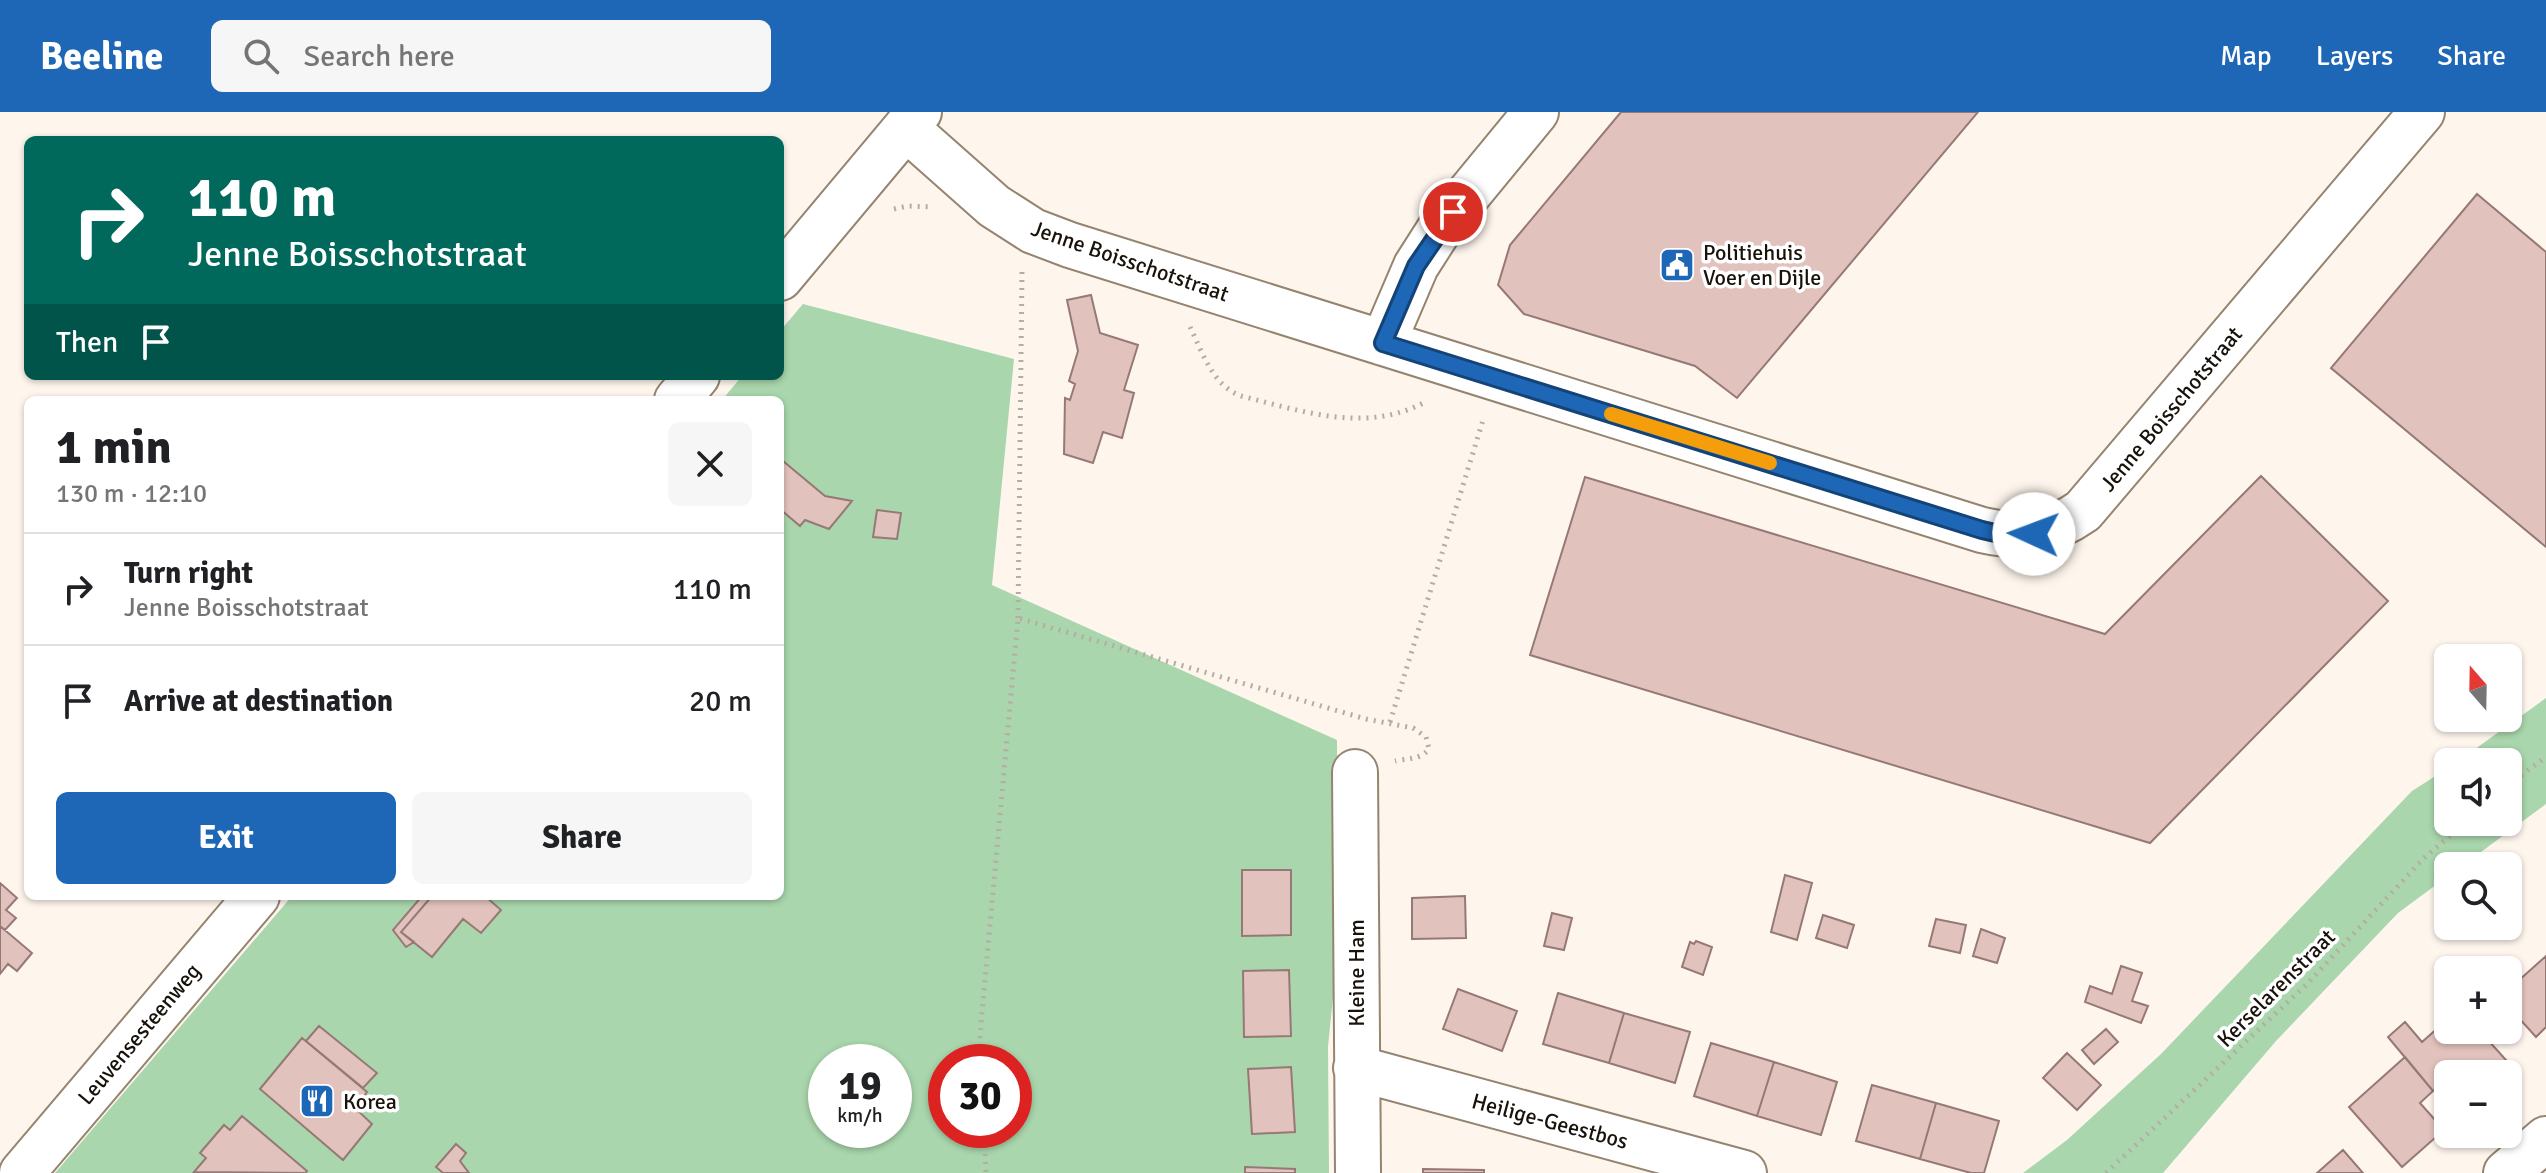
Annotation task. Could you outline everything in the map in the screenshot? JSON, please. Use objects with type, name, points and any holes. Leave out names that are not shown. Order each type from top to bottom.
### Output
[{"type":"street","points":[[1383,343],[1416,266],[1439,230],[1536,112]]},
{"type":"street","name":"Jenne Boisschotstraat","points":[[912,120],[994,206],[1033,231],[1070,245],[1982,530],[2020,536],[2051,530],[2083,511],[2422,112]]},
{"type":"street","points":[[784,273],[912,120]]},
{"type":"street","points":[[680,396],[694,380]]},
{"type":"street","name":"Kleine Ham","points":[[1355,772],[1358,1173]]},
{"type":"street","name":"Leuvensesteenweg","points":[[22,1173],[254,900]]},
{"type":"street","name":"Heilige-Geestbos","points":[[1356,1068],[1744,1173]]},
{"type":"street","points":[[2506,1173],[2546,1139]]},
{"type":"path","points":[[981,1044],[1018,618],[1021,274],[1033,231]]},
{"type":"path","points":[[1390,722],[1496,378]]},
{"type":"path","points":[[1018,618],[1366,719],[1413,728],[1426,737],[1429,749],[1419,757],[1355,772]]},
{"type":"path","points":[[2522,775],[2546,757]]},
{"type":"path","name":"Kerselarenstraat","points":[[2106,1173],[2306,985],[2424,858],[2450,836]]},
{"type":"path","points":[[985,1148],[986,1173]]},
{"type":"green space","points":[[803,304],[1014,359],[992,585],[1337,740],[1338,947],[1328,1047],[1329,1173],[55,1173],[289,900],[784,900],[784,396],[725,396],[739,380],[784,380],[784,326]]},
{"type":"green space","points":[[2546,698],[2546,804],[2522,822],[2522,748],[2476,748],[2499,732],[2522,732],[2522,715]]},
{"type":"green space","points":[[2434,777],[2434,836],[2503,836],[2481,852],[2434,852],[2434,886],[2398,913],[2276,1041],[2163,1173],[2023,1173],[2067,1140],[2161,1054],[2412,791]]},
{"type":"building","name":"Politiehuis Voer en Dijle","points":[[1621,112],[1978,112],[1737,398],[1695,366],[1524,314],[1498,285],[1510,245]]},
{"type":"building","points":[[2477,194],[2546,252],[2546,547],[2331,368]]},
{"type":"building","points":[[1091,295],[1100,333],[1138,345],[1124,390],[1134,393],[1122,438],[1103,432],[1093,463],[1064,454],[1065,398],[1070,400],[1075,384],[1069,381],[1078,351],[1067,300]]},
{"type":"building","points":[[784,462],[825,496],[852,501],[829,529],[805,520],[800,526],[784,512]]},
{"type":"building","points":[[2261,476],[2388,601],[2150,843],[1530,655],[1585,477],[2105,634]]},
{"type":"building","points":[[877,510],[901,513],[897,539],[873,537]]},
{"type":"building","points":[[1242,870],[1291,870],[1291,935],[1242,936]]},
{"type":"building","points":[[1785,875],[1812,883],[1797,940],[1771,932]]},
{"type":"building","points":[[0,883],[17,898],[6,910],[16,918],[5,930],[0,926]]},
{"type":"building","points":[[1465,896],[1466,938],[1412,939],[1412,898]]},
{"type":"building","points":[[419,900],[429,900],[401,932],[414,942],[406,947],[393,930]]},
{"type":"building","points":[[429,900],[490,900],[501,910],[481,933],[463,919],[432,957],[401,932]]},
{"type":"building","points":[[1552,913],[1572,918],[1564,950],[1544,946]]},
{"type":"building","points":[[1823,915],[1854,925],[1847,948],[1816,938]]},
{"type":"building","points":[[1936,919],[1966,925],[1960,953],[1929,946]]},
{"type":"building","points":[[0,926],[32,953],[17,971],[8,964],[0,974]]},
{"type":"building","points":[[1981,929],[2005,938],[1997,963],[1973,956]]},
{"type":"building","points":[[1696,941],[1712,947],[1703,975],[1682,967],[1690,942],[1694,944]]},
{"type":"building","points":[[2546,956],[2546,1027],[2536,1037],[2522,1022],[2522,977]]},
{"type":"building","points":[[2121,966],[2142,973],[2132,1001],[2148,1006],[2141,1023],[2085,1002],[2090,986],[2112,994]]},
{"type":"building","points":[[1289,970],[1291,1036],[1244,1037],[1243,971]]},
{"type":"building","points":[[1458,989],[1517,1011],[1502,1051],[1443,1029]]},
{"type":"building","points":[[1558,993],[1624,1013],[1609,1063],[1543,1044]]},
{"type":"building","points":[[1624,1013],[1690,1032],[1675,1083],[1609,1063]]},
{"type":"building","points":[[2405,1022],[2422,1042],[2434,1031],[2434,1044],[2492,1044],[2506,1060],[2434,1060],[2433,1091],[2388,1037]]},
{"type":"building","points":[[319,1026],[377,1073],[363,1088],[306,1041]]},
{"type":"building","points":[[2106,1029],[2118,1042],[2094,1064],[2082,1050]]},
{"type":"building","points":[[302,1038],[367,1092],[355,1108],[372,1124],[343,1160],[260,1089]]},
{"type":"building","points":[[1711,1043],[1774,1062],[1757,1116],[1694,1096]]},
{"type":"building","points":[[2067,1053],[2101,1085],[2077,1110],[2043,1078]]},
{"type":"building","points":[[2405,1057],[2433,1091],[2420,1103],[2434,1119],[2434,1139],[2402,1167],[2349,1107]]},
{"type":"building","points":[[1774,1062],[1837,1082],[1821,1135],[1757,1116]]},
{"type":"building","points":[[1291,1067],[1295,1132],[1252,1134],[1248,1069]]},
{"type":"building","points":[[1872,1085],[1936,1103],[1920,1159],[1856,1141]]},
{"type":"building","points":[[1936,1103],[1999,1121],[1984,1173],[1971,1173],[1920,1159]]},
{"type":"building","points":[[242,1116],[307,1171],[194,1172],[206,1158],[200,1153],[224,1125],[230,1130]]},
{"type":"building","points":[[456,1144],[466,1153],[460,1161],[469,1173],[443,1173],[436,1167]]},
{"type":"building","points":[[2343,1150],[2363,1173],[2317,1173]]},
{"type":"building","points":[[1245,1167],[1295,1169],[1295,1173],[1245,1173]]},
{"type":"building","points":[[1423,1169],[1484,1170],[1484,1173],[1423,1173]]},
{"type":"slow traffic","points":[[1611,414],[1770,463]]},
{"type":"place","name":"Politiehuis Voer en Dijle","points":[[1677,265]]},
{"type":"place","name":"Korea","points":[[317,1101]]},
{"type":"route","points":[[1453,212],[1416,266],[1383,343],[1982,530],[2004,535],[2034,534]]}]
